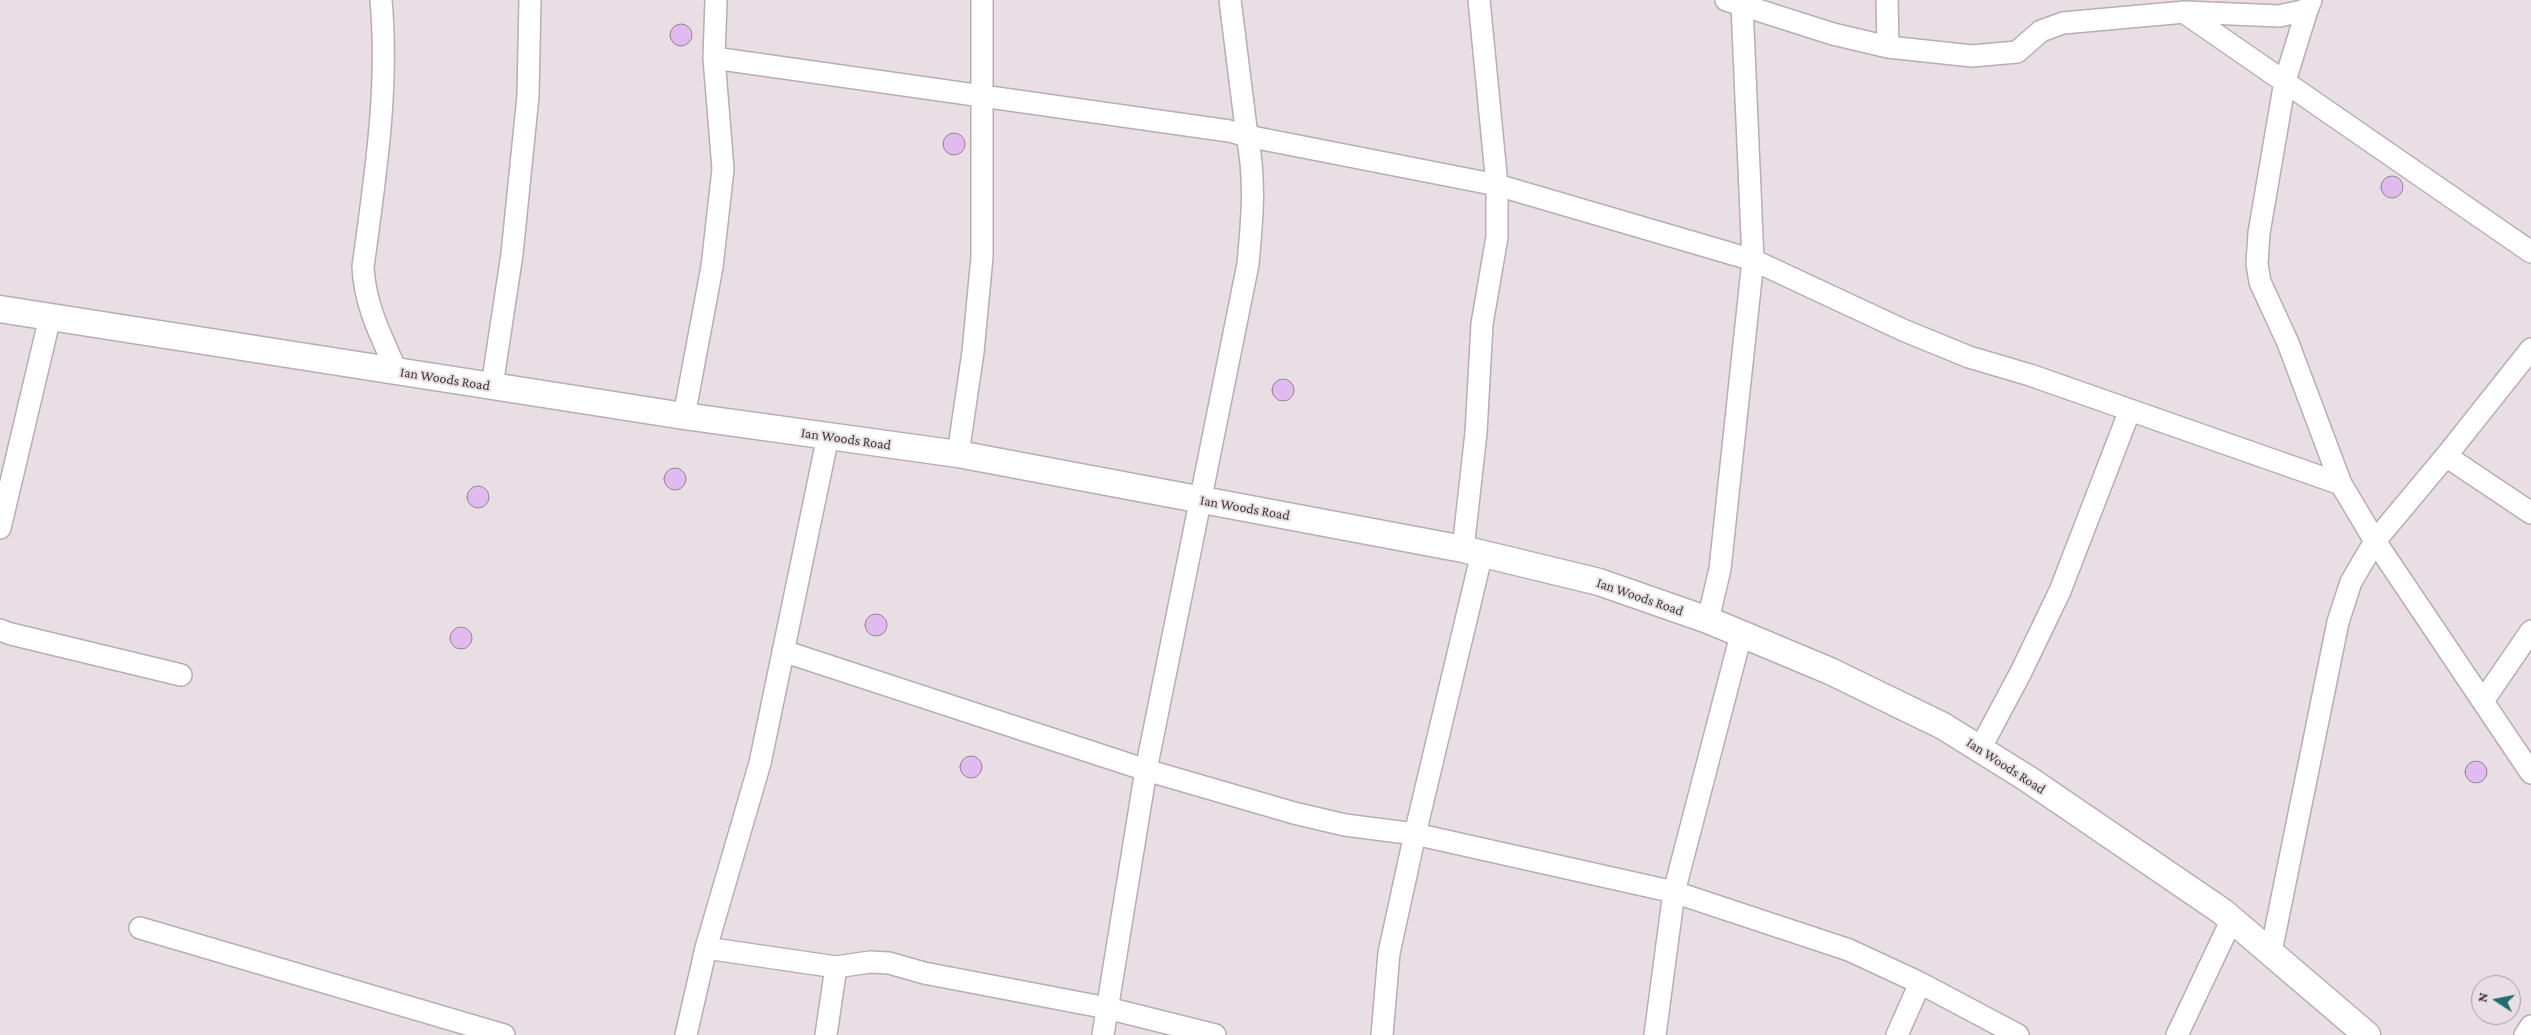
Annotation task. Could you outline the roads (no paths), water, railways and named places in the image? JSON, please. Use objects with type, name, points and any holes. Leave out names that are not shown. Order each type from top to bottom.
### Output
[{"type":"street","points":[[381,0],[385,44],[382,122],[363,267],[364,291],[372,315],[397,372]]},
{"type":"street","points":[[492,386],[512,254],[528,96],[530,0]]},
{"type":"street","points":[[684,416],[712,267],[723,170],[714,58],[716,0]]},
{"type":"street","points":[[958,454],[973,352],[982,257],[980,192],[983,95],[982,0]]},
{"type":"street","points":[[1103,1035],[1146,770],[1202,500],[1248,264],[1254,204],[1252,165],[1230,0]]},
{"type":"street","points":[[1382,1035],[1389,953],[1473,551],[1476,433],[1482,324],[1497,237],[1497,185],[1478,0]]},
{"type":"street","points":[[1887,0],[1888,47]]},
{"type":"street","points":[[1708,620],[1720,569],[1753,260],[1734,3],[1833,34],[1888,47],[1972,56],[2017,52],[2041,31],[2063,23],[2185,6],[2279,16],[2309,5]]},
{"type":"street","points":[[2309,5],[2285,81],[2260,234],[2257,264],[2260,282],[2285,336],[2341,484],[2375,541],[2531,773]]},
{"type":"street","points":[[2185,6],[2285,81],[2531,252]]},
{"type":"street","points":[[714,58],[1229,131],[1497,185],[1753,260],[1904,330],[1969,357],[2130,410],[2341,484]]},
{"type":"street","name":"Ian Woods Road","points":[[0,309],[684,416],[958,454],[1473,551],[1599,582],[1708,620],[1830,671],[1943,726],[2028,779],[2232,919],[2367,1035]]},
{"type":"street","points":[[0,528],[50,317]]},
{"type":"street","points":[[2271,952],[2338,622],[2351,582],[2375,541],[2446,456],[2531,349]]},
{"type":"street","points":[[1980,749],[2021,672],[2060,591],[2130,410]]},
{"type":"street","points":[[686,1035],[706,948],[760,763],[828,436]]},
{"type":"street","points":[[2446,456],[2531,513]]},
{"type":"street","points":[[0,630],[181,675]]},
{"type":"street","points":[[2483,701],[2531,631]]},
{"type":"street","points":[[1655,1035],[1674,892],[1741,635]]},
{"type":"street","points":[[783,651],[1146,770],[1294,813],[1345,825],[1415,834],[1674,892],[1849,950],[1920,983],[2018,1035]]},
{"type":"street","points":[[2178,1035],[2232,919]]},
{"type":"street","points":[[140,928],[451,1027],[504,1035]]},
{"type":"street","points":[[706,948],[836,967],[870,962],[889,963],[924,973],[1107,1008],[1215,1035]]},
{"type":"street","points":[[826,1035],[836,967]]},
{"type":"street","points":[[1897,1035],[1920,983]]},
{"type":"street","points":[[2525,1035],[2531,1026]]}]
